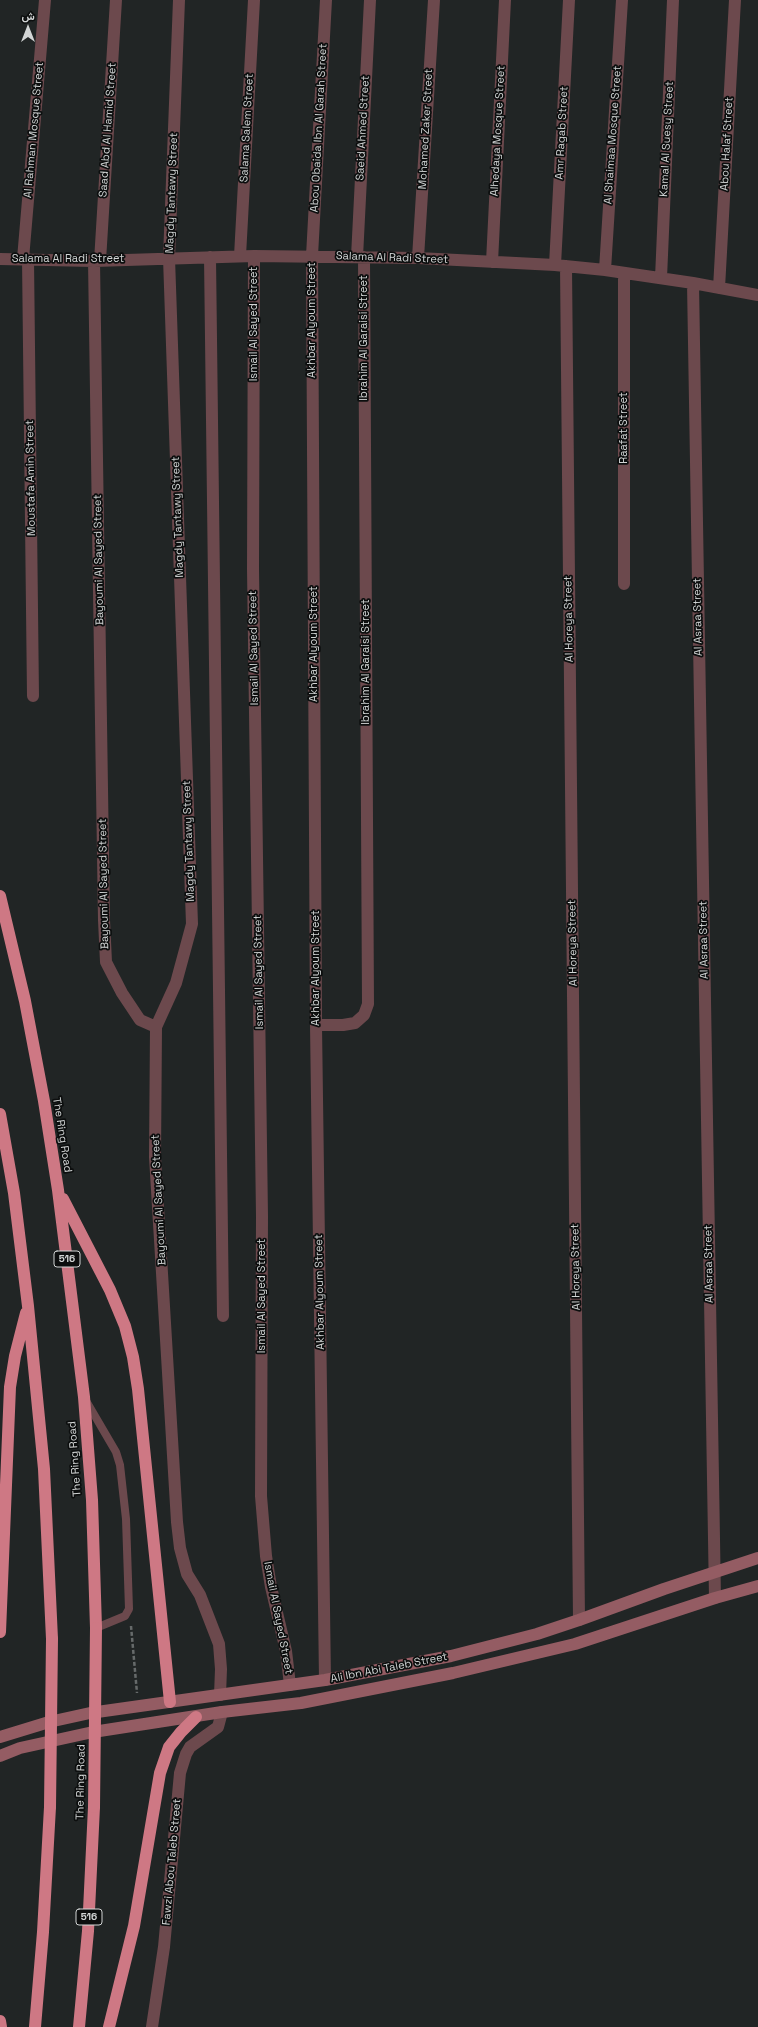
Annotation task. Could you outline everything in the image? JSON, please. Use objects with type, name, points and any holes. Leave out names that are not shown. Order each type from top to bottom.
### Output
[{"type":"highway","name":"The Ring Road","points":[[0,896],[25,1001],[44,1101],[58,1190],[84,1397],[92,1500],[96,1628],[94,1807],[88,1931],[79,2027]]},
{"type":"highway","points":[[0,1114],[14,1193],[28,1306],[44,1469],[52,1639],[50,1807],[43,1932],[35,2027]]},
{"type":"highway","points":[[58,1190],[110,1290],[125,1326],[133,1357],[138,1389],[170,1702]]},
{"type":"highway","points":[[0,1632],[10,1387],[15,1356],[28,1306]]},
{"type":"highway","points":[[109,2027],[134,1926],[160,1773],[170,1747],[181,1732],[196,1717]]},
{"type":"highway","points":[[0,2021],[1,2027]]},
{"type":"street","name":"Al Rahman Mosque Street","points":[[26,259],[45,0]]},
{"type":"street","name":"Saad Abd Al Hamid Street","points":[[97,261],[116,0]]},
{"type":"street","name":"Magdy Tantawy Street","points":[[156,1027],[176,983],[192,924],[169,258],[179,0]]},
{"type":"street","name":"Salama Salem Street","points":[[240,256],[254,0]]},
{"type":"street","name":"Abou Obaida Ibn Al Garah Street","points":[[312,256],[326,0]]},
{"type":"street","name":"Saeid Ahmed Street","points":[[360,257],[370,0]]},
{"type":"street","name":"Mohamed Zaker Street","points":[[418,258],[434,0]]},
{"type":"street","name":"Alhedaya Mosque Street","points":[[492,262],[505,0]]},
{"type":"street","name":"Amr Ragab Street","points":[[560,266],[569,0]]},
{"type":"street","name":"Al Shaimaa Mosque Street","points":[[605,270],[622,0]]},
{"type":"street","name":"Kamal Al Suesy Street","points":[[661,278],[673,0]]},
{"type":"street","name":"Abou Halaf Street","points":[[719,288],[735,0]]},
{"type":"street","name":"Salama Al Radi Street","points":[[0,259],[97,261],[240,256],[418,258],[605,270],[693,283],[758,295]]},
{"type":"street","name":"Ismail Al Sayed Street","points":[[254,256],[253,569],[262,1216],[261,1496],[266,1556],[271,1587],[286,1652],[290,1685]]},
{"type":"street","name":"Akhbar Alyoum Street","points":[[312,256],[316,1024],[325,1680]]},
{"type":"street","points":[[210,257],[224,1316]]},
{"type":"street","name":"Ibrahim Al Garaisi Street","points":[[316,1024],[343,1025],[355,1023],[364,1015],[368,1004],[360,257]]},
{"type":"street","name":"Moustafa Amin Street","points":[[26,259],[33,696]]},
{"type":"street","name":"Bayoumi Al Sayed Street","points":[[97,261],[104,920],[106,962],[122,994],[140,1020],[156,1027],[155,1157],[177,1522],[180,1548],[187,1574],[200,1595],[219,1644],[221,1669],[220,1695]]},
{"type":"street","name":"Al Horeya Street","points":[[560,266],[579,1620]]},
{"type":"street","name":"Raafat Street","points":[[624,273],[624,584]]},
{"type":"street","name":"Al Asraa Street","points":[[693,283],[715,1598]]},
{"type":"street","name":"Ali Ibn Abi Taleb Street","points":[[4,1735],[49,1722],[90,1713],[325,1680],[451,1656],[530,1636],[758,1558]]},
{"type":"street","name":"Ali Ibn Abi Taleb Street","points":[[0,1756],[20,1748],[93,1732],[222,1712],[301,1703],[453,1674],[575,1644],[715,1598],[758,1586]]},
{"type":"street","name":"Fawzi Abou Taleb Street","points":[[152,2027],[164,1947],[180,1772],[190,1747],[218,1727],[222,1712]]},
{"type":"lane","points":[[84,1397],[111,1441],[120,1465],[126,1519],[130,1609],[121,1618],[96,1628]]},
{"type":"path","points":[[130,1609],[138,1706]]}]
